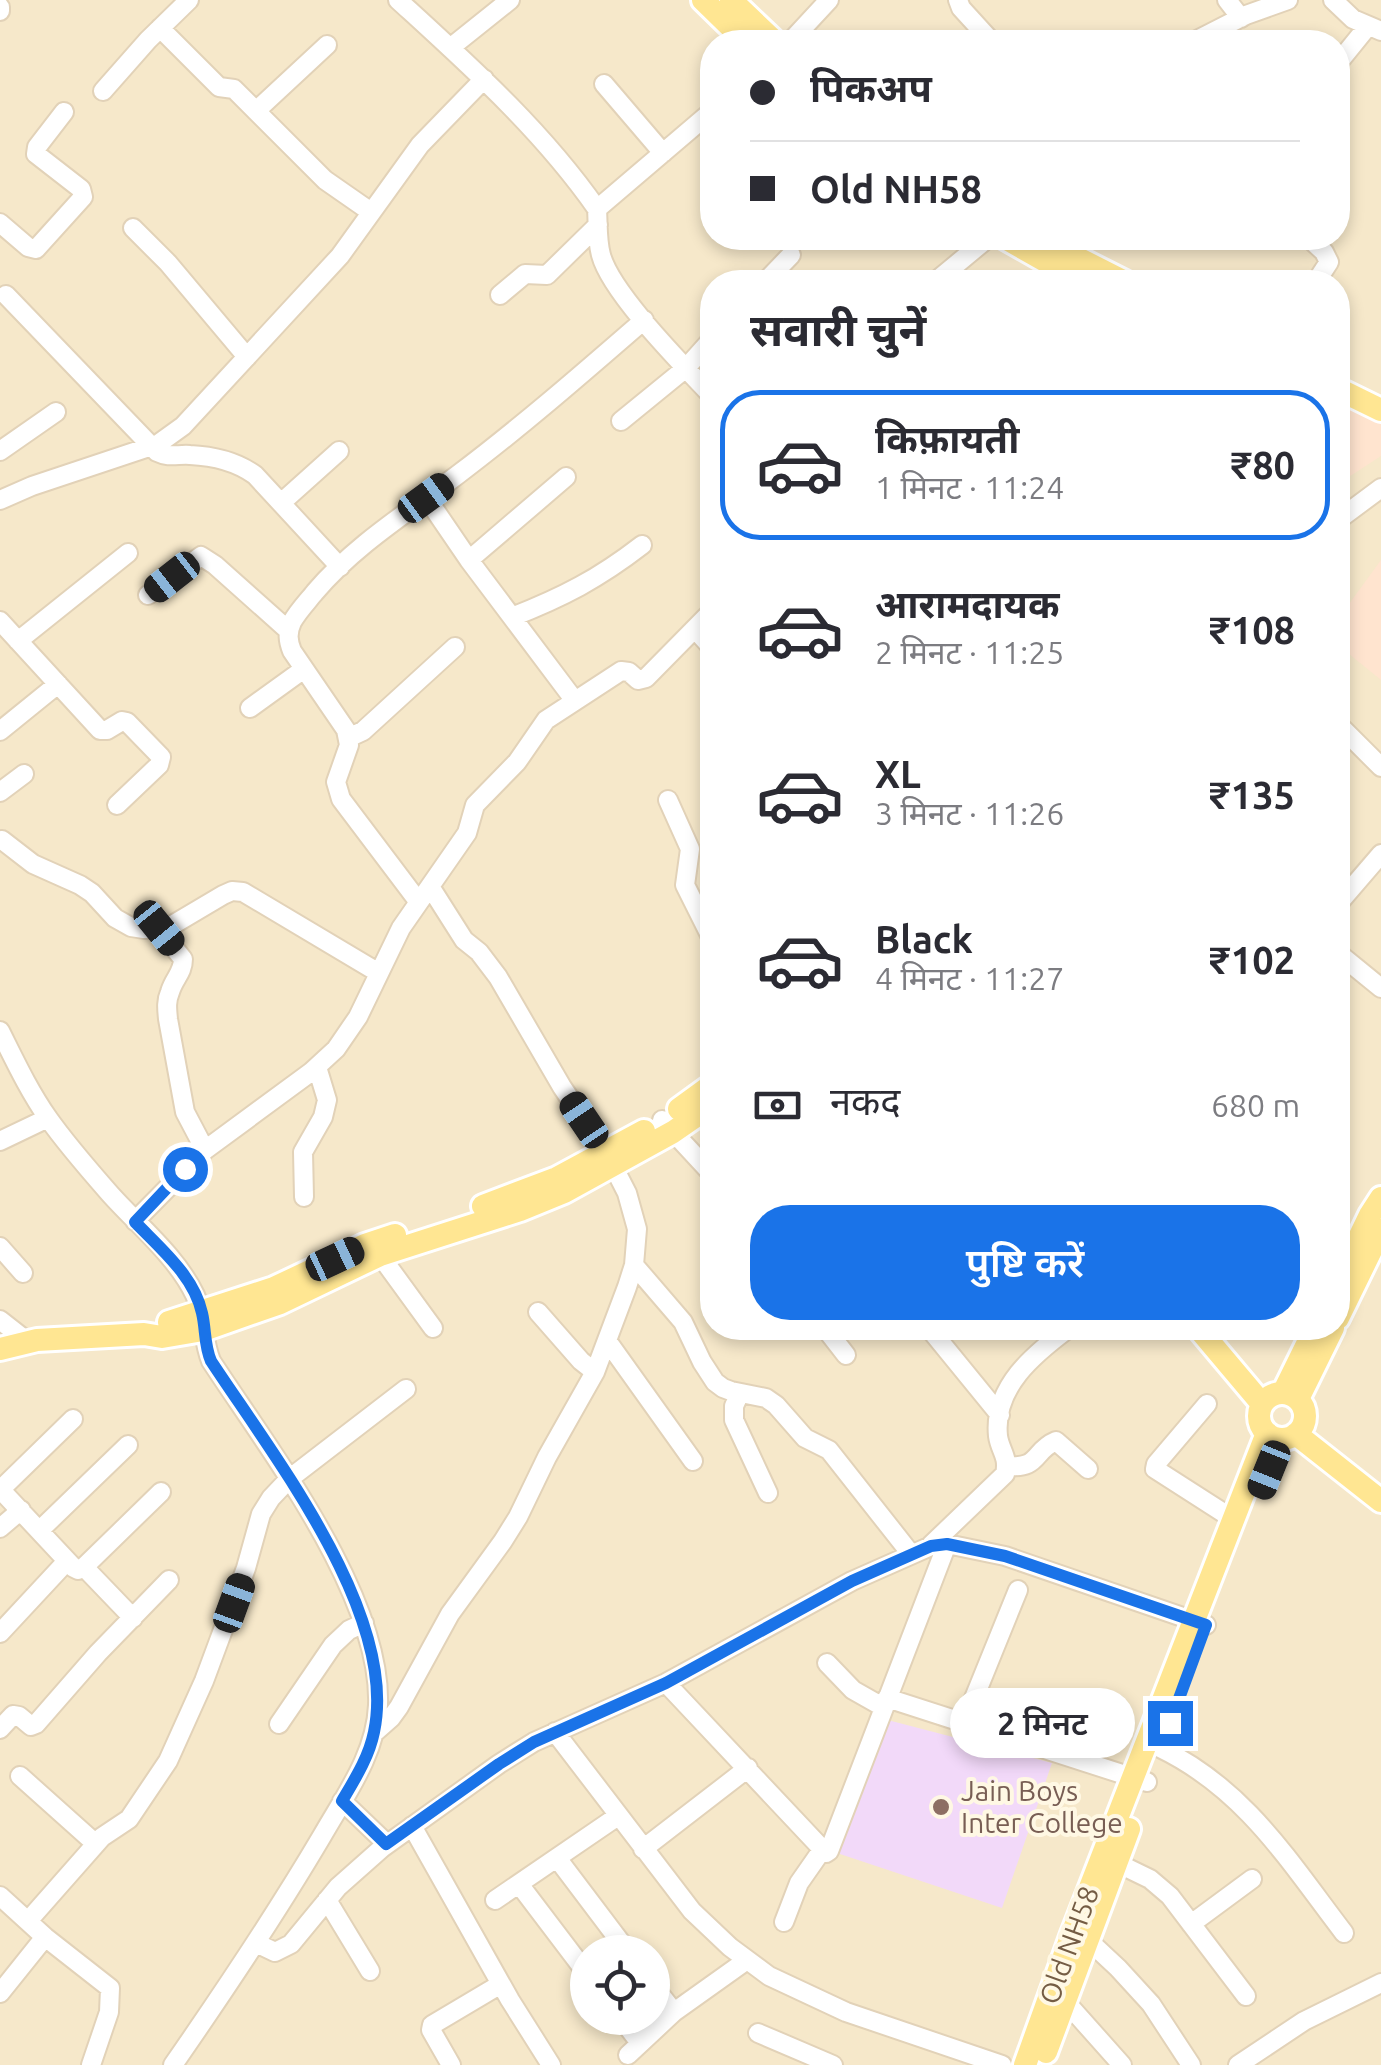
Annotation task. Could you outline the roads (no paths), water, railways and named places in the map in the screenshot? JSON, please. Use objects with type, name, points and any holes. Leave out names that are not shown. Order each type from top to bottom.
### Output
[{"type":"main road","points":[[703,0],[734,30]]},
{"type":"main road","points":[[731,0],[762,30]]},
{"type":"main road","points":[[1052,259],[1087,270]]},
{"type":"main road","points":[[1350,381],[1381,395]]},
{"type":"main road","points":[[1350,395],[1381,410]]},
{"type":"main road","points":[[668,1126],[700,1097]]},
{"type":"main road","points":[[0,1349],[28,1342],[144,1334],[157,1326],[203,1321],[274,1288],[610,1159],[700,1110]]},
{"type":"main road","points":[[1350,1262],[1378,1216]]},
{"type":"main road","points":[[1350,1287],[1378,1216]]},
{"type":"main road","points":[[1210,1340],[1283,1414],[1381,1500]]},
{"type":"main road","points":[[1227,1340],[1283,1414],[1381,1482]]},
{"type":"main road","name":"Old NH58","points":[[1025,2065],[1311,1340]]},
{"type":"main road","name":"Old NH58","points":[[1041,2065],[1117,1863],[1140,1780],[1160,1748],[1233,1519],[1283,1414],[1326,1340]]},
{"type":"street","points":[[103,91],[189,0]]},
{"type":"street","points":[[398,0],[484,79],[572,173],[597,217],[600,254],[606,270],[700,383]]},
{"type":"street","points":[[450,48],[510,0]]},
{"type":"street","points":[[801,30],[829,0]]},
{"type":"street","points":[[958,0],[981,30]]},
{"type":"street","points":[[1227,0],[1241,18]]},
{"type":"street","points":[[1217,30],[1288,0]]},
{"type":"street","points":[[1333,0],[1353,19],[1374,29],[1350,52]]},
{"type":"street","points":[[160,28],[219,87],[234,89],[326,180],[370,212]]},
{"type":"street","points":[[256,111],[327,44]]},
{"type":"street","points":[[0,500],[151,446],[183,426],[340,256],[420,145],[484,79]]},
{"type":"street","points":[[604,84],[663,153]]},
{"type":"street","points":[[0,223],[36,249],[83,197],[80,190],[36,154],[37,147],[64,112]]},
{"type":"street","points":[[500,296],[525,274],[547,275],[597,217],[700,121]]},
{"type":"street","points":[[133,228],[248,357]]},
{"type":"street","points":[[949,270],[974,250]]},
{"type":"street","points":[[776,270],[790,255]]},
{"type":"street","points":[[6,295],[151,446],[165,456],[216,459],[245,468],[340,567]]},
{"type":"street","points":[[374,1733],[391,1718],[450,1614],[503,1542],[595,1372],[634,1264],[638,1228],[610,1159],[562,1087],[498,977],[342,800],[338,774],[348,745],[346,730],[292,652],[289,631],[298,612],[340,567],[390,523],[512,432],[644,320]]},
{"type":"street","points":[[621,421],[700,352]]},
{"type":"street","points":[[0,452],[56,412]]},
{"type":"street","points":[[281,503],[340,451]]},
{"type":"street","points":[[469,560],[566,477]]},
{"type":"street","points":[[1350,511],[1381,488]]},
{"type":"street","points":[[426,498],[574,701]]},
{"type":"street","points":[[512,618],[586,585],[642,546]]},
{"type":"street","points":[[18,641],[128,553]]},
{"type":"street","points":[[148,595],[201,556],[289,631]]},
{"type":"street","points":[[0,621],[100,730],[128,722],[161,757],[160,765],[117,805]]},
{"type":"street","points":[[135,1222],[205,1150],[317,1067],[336,1048],[358,1017],[378,973],[425,895],[467,833],[476,805],[517,762],[540,726],[621,671],[638,680],[646,678],[700,624]]},
{"type":"street","points":[[695,629],[700,635]]},
{"type":"street","points":[[348,738],[363,731],[456,648]]},
{"type":"street","points":[[250,708],[304,669]]},
{"type":"street","points":[[0,731],[58,684]]},
{"type":"street","points":[[1350,736],[1381,767]]},
{"type":"street","points":[[0,792],[24,774]]},
{"type":"street","points":[[668,800],[690,849],[686,884],[700,900]]},
{"type":"street","points":[[2,840],[33,864],[92,893],[124,925],[144,929],[169,926],[223,895],[243,892],[378,973]]},
{"type":"street","points":[[1350,890],[1381,854]]},
{"type":"street","points":[[159,928],[182,959],[182,972],[166,1006],[181,1098],[188,1121],[205,1150]]},
{"type":"street","points":[[1350,963],[1381,988]]},
{"type":"street","points":[[0,1031],[48,1118],[183,1274],[195,1295],[211,1361],[289,1479],[344,1576],[364,1624],[376,1674],[378,1704],[364,1763],[286,1896],[174,2065]]},
{"type":"street","points":[[304,1197],[303,1152],[323,1118],[328,1100],[317,1067]]},
{"type":"street","points":[[0,1141],[48,1118]]},
{"type":"street","points":[[668,1126],[700,1161]]},
{"type":"street","points":[[0,1247],[24,1273]]},
{"type":"street","points":[[376,1249],[432,1328]]},
{"type":"street","points":[[634,1264],[683,1322],[714,1382],[722,1388],[766,1398],[805,1438],[829,1450],[910,1554]]},
{"type":"street","points":[[538,1312],[595,1372]]},
{"type":"street","points":[[0,1320],[28,1342]]},
{"type":"street","points":[[834,1340],[846,1355]]},
{"type":"street","points":[[939,1340],[1000,1415]]},
{"type":"street","points":[[666,1683],[822,1850],[829,1852],[939,1545],[1000,1480],[1006,1466],[998,1439],[1004,1400],[1017,1374],[1054,1340]]},
{"type":"street","points":[[608,1342],[693,1461]]},
{"type":"street","points":[[28,1921],[108,1831],[129,1819],[168,1762],[220,1641],[262,1514],[271,1498],[289,1479],[406,1389]]},
{"type":"street","points":[[740,1393],[734,1406],[734,1420],[768,1493]]},
{"type":"street","points":[[1207,1404],[1154,1468],[1233,1519]]},
{"type":"street","points":[[73,1419],[0,1489],[133,1618]]},
{"type":"street","points":[[1006,1466],[1029,1464],[1056,1441],[1088,1469]]},
{"type":"street","points":[[40,1530],[128,1445]]},
{"type":"street","points":[[0,1633],[161,1492]]},
{"type":"street","points":[[0,1528],[22,1510]]},
{"type":"street","points":[[256,1942],[275,1952],[291,1944],[327,1900],[386,1844],[534,1742],[666,1683],[852,1581],[910,1554],[939,1545],[1005,1556],[1200,1623]]},
{"type":"street","points":[[0,1728],[13,1715],[31,1726],[36,1724],[170,1580]]},
{"type":"street","points":[[964,1723],[1018,1590]]},
{"type":"street","points":[[279,1724],[333,1645],[349,1630],[364,1624]]},
{"type":"street","points":[[827,1663],[864,1698],[964,1723],[1140,1780]]},
{"type":"street","points":[[555,1732],[692,1911],[747,1960],[770,1976],[846,2012],[1002,2065]]},
{"type":"street","points":[[1160,1748],[1190,1762],[1242,1805],[1344,1933]]},
{"type":"street","points":[[643,1849],[748,1768]]},
{"type":"street","points":[[20,1776],[96,1844]]},
{"type":"street","points":[[342,1801],[386,1844]]},
{"type":"street","points":[[495,1900],[618,1816]]},
{"type":"street","points":[[412,1826],[551,2065]]},
{"type":"street","points":[[784,1922],[799,1883],[822,1850]]},
{"type":"street","points":[[556,1858],[615,1935]]},
{"type":"street","points":[[1117,1863],[1160,1886],[1246,1996]]},
{"type":"street","points":[[1192,1924],[1252,1879]]},
{"type":"street","points":[[519,1884],[570,1951]]},
{"type":"street","points":[[0,1896],[110,1988],[109,2012],[91,2065]]},
{"type":"street","points":[[327,1900],[370,1971]]},
{"type":"street","points":[[0,1993],[45,1937]]},
{"type":"street","points":[[1088,1940],[1151,2004],[1191,2065]]},
{"type":"street","points":[[670,2016],[747,1960]]},
{"type":"street","points":[[1238,2065],[1304,2020],[1381,1983]]},
{"type":"street","points":[[451,2065],[433,2035],[432,2024],[501,1984]]},
{"type":"street","points":[[1065,2002],[1122,2065]]},
{"type":"street","points":[[670,2007],[674,2012]]},
{"type":"street","points":[[758,2033],[833,2065]]},
{"type":"street","points":[[628,2035],[634,2049],[649,2035]]},
{"type":"place","name":"Jain Boys Inter College","points":[[941,1807]]}]
